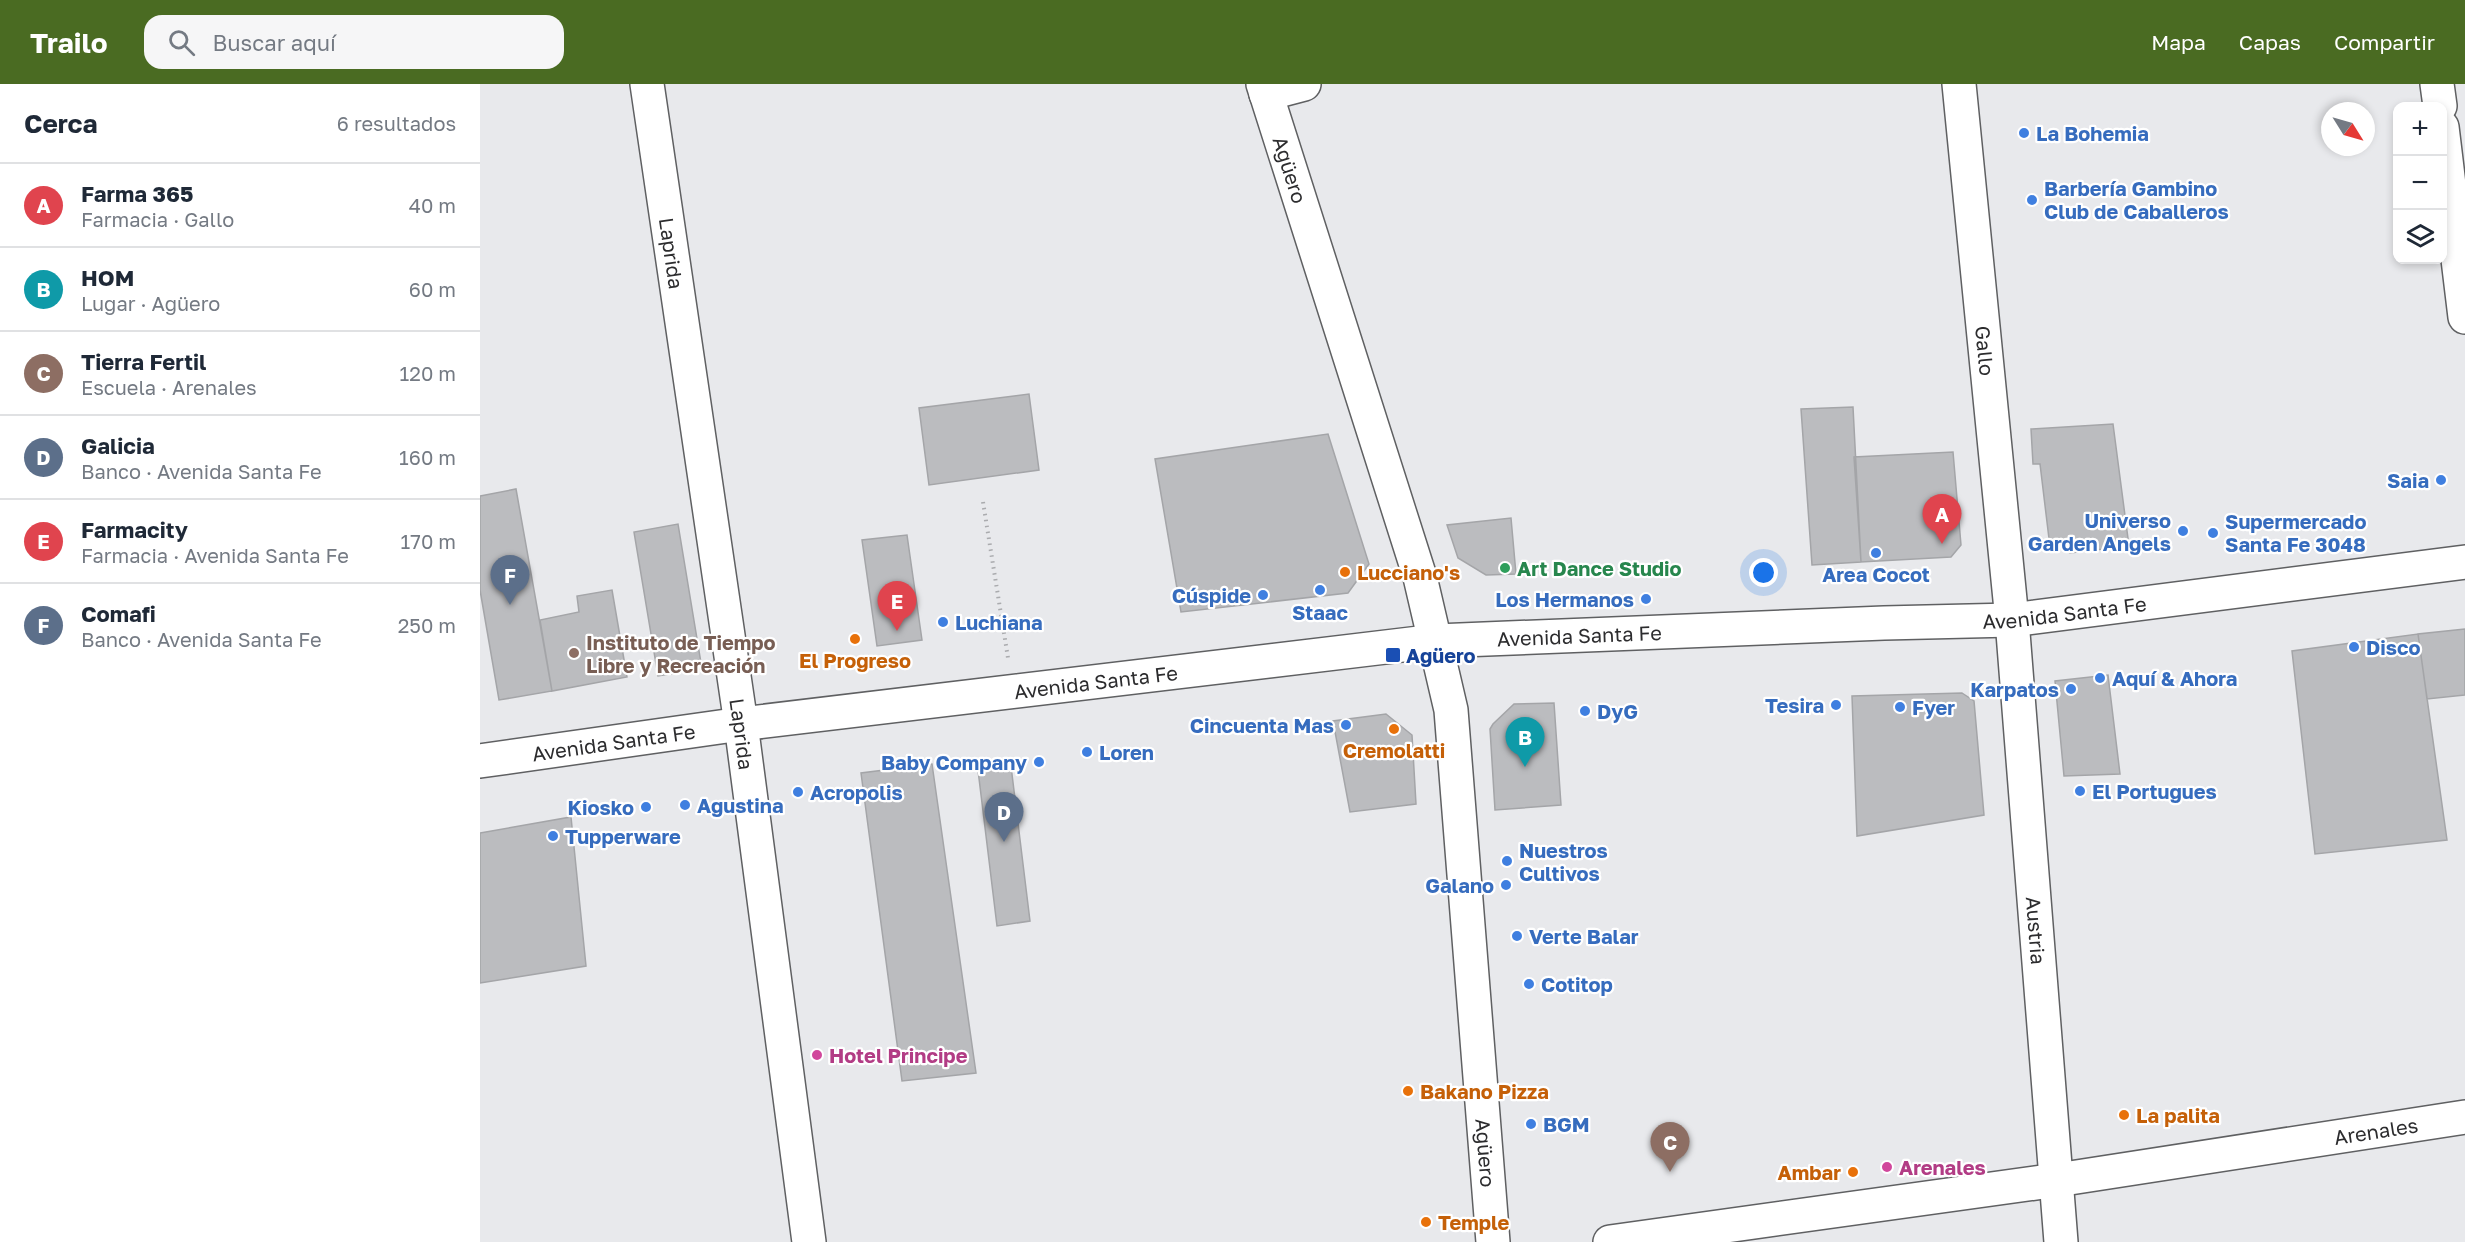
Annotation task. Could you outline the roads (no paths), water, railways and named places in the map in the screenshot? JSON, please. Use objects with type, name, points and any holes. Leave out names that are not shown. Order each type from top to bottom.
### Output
[{"type":"street","name":"Laprida","points":[[647,84],[741,724],[809,1242]]},
{"type":"street","points":[[1265,89],[1304,84]]},
{"type":"street","name":"Gallo","points":[[1959,84],[2012,620]]},
{"type":"street","points":[[2438,84],[2440,102]]},
{"type":"street","name":"Agüero","points":[[1265,89],[1420,577],[1451,710],[1493,1242]]},
{"type":"street","points":[[2446,156],[2465,317]]},
{"type":"street","name":"Avenida Santa Fe","points":[[480,761],[741,724],[1436,641],[2012,620],[2465,562]]},
{"type":"street","name":"Austria","points":[[2012,620],[2061,1242]]},
{"type":"street","name":"Arenales","points":[[1611,1242],[2057,1180],[2465,1118]]},
{"type":"place","name":"La Bohemia","points":[[2024,133]]},
{"type":"place","name":"Barbería Gambino Club de Caballeros","points":[[2032,200]]},
{"type":"place","name":"Saia","points":[[2441,480]]},
{"type":"place","name":"Universo Garden Angels","points":[[2183,531]]},
{"type":"place","name":"Supermercado Santa Fe 3048","points":[[2213,533]]},
{"type":"place","name":"Farma 365","points":[[1942,544]]},
{"type":"place","name":"Area Cocot","points":[[1876,553]]},
{"type":"place","name":"Art Dance Studio","points":[[1505,568]]},
{"type":"place","name":"Lucciano's","points":[[1345,572]]},
{"type":"place","name":"Staac","points":[[1320,590]]},
{"type":"place","name":"Cúspide","points":[[1263,595]]},
{"type":"place","name":"Los Hermanos","points":[[1646,599]]},
{"type":"place","name":"Comafi","points":[[510,605]]},
{"type":"place","name":"Luchiana","points":[[943,622]]},
{"type":"place","name":"Farmacity","points":[[897,631]]},
{"type":"place","name":"El Progreso","points":[[855,639]]},
{"type":"place","name":"Disco","points":[[2354,647]]},
{"type":"place","name":"Instituto de Tiempo Libre y Recreación","points":[[574,653]]},
{"type":"place","name":"Agüero","points":[[1393,655]]},
{"type":"place","name":"Aquí & Ahora","points":[[2100,678]]},
{"type":"place","name":"Karpatos","points":[[2071,689]]},
{"type":"place","name":"Tesira","points":[[1836,705]]},
{"type":"place","name":"Fyer","points":[[1900,707]]},
{"type":"place","name":"DyG","points":[[1585,711]]},
{"type":"place","name":"Cincuenta Mas","points":[[1346,725]]},
{"type":"place","name":"Cremolatti","points":[[1394,729]]},
{"type":"place","name":"Loren","points":[[1087,752]]},
{"type":"place","name":"Baby Company","points":[[1039,762]]},
{"type":"place","name":"HOM","points":[[1525,767]]},
{"type":"place","name":"El Portugues","points":[[2080,791]]},
{"type":"place","name":"Acropolis","points":[[798,792]]},
{"type":"place","name":"Agustina","points":[[685,805]]},
{"type":"place","name":"Kiosko","points":[[646,807]]},
{"type":"place","name":"Tupperware","points":[[553,836]]},
{"type":"place","name":"Galicia","points":[[1004,842]]},
{"type":"place","name":"Nuestros Cultivos","points":[[1507,861]]},
{"type":"place","name":"Galano","points":[[1506,885]]},
{"type":"place","name":"Verte Balar","points":[[1517,936]]},
{"type":"place","name":"Cotitop","points":[[1529,984]]},
{"type":"place","name":"Hotel Principe","points":[[817,1055]]},
{"type":"place","name":"Bakano Pizza","points":[[1408,1091]]},
{"type":"place","name":"La palita","points":[[2124,1115]]},
{"type":"place","name":"BGM","points":[[1531,1124]]},
{"type":"place","name":"Arenales","points":[[1887,1167]]},
{"type":"place","name":"Tierra Fertil","points":[[1670,1172]]},
{"type":"place","name":"Ambar","points":[[1853,1172]]},
{"type":"place","name":"Temple","points":[[1426,1222]]}]
